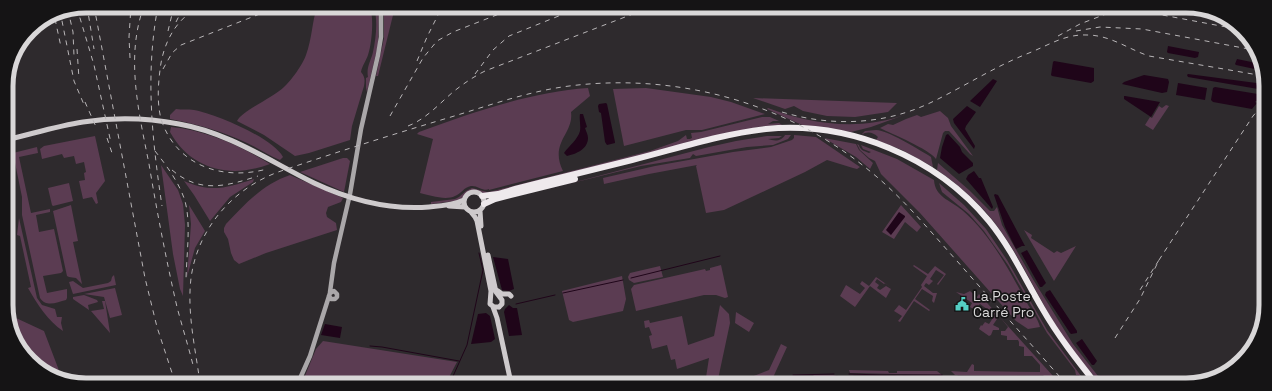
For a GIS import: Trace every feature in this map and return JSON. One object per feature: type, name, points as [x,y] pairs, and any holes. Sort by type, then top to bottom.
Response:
[{"type":"highway","points":[[484,204],[495,199],[710,144],[780,130]]},
{"type":"highway","points":[[482,196],[498,194],[739,133],[780,130],[825,134],[864,141],[897,151],[927,167],[952,185],[978,209],[989,221],[1008,248],[1059,336],[1092,378]]},
{"type":"highway","points":[[864,141],[925,170],[951,189],[975,211],[1005,250],[1056,338],[1087,378]]},
{"type":"main road","points":[[300,378],[310,356],[326,306],[332,294],[334,263],[348,205],[359,139],[378,55],[381,37],[381,13]]},
{"type":"main road","points":[[13,138],[98,120],[131,119],[181,124],[219,135],[244,146],[313,182],[357,199],[378,205],[398,207],[444,205],[465,207],[476,217],[491,291],[490,302],[497,318],[510,378]]},
{"type":"main road","points":[[465,207],[464,200],[468,194],[477,192],[482,196],[484,204],[480,211],[481,226],[497,295],[502,300],[502,304],[498,311],[507,354],[508,371]]},
{"type":"main road","points":[[444,205],[464,200]]},
{"type":"main road","points":[[471,212],[480,211]]},
{"type":"main road","points":[[491,272],[494,276],[500,294],[508,294],[511,296]]},
{"type":"main road","points":[[491,297],[497,295]]},
{"type":"main road","points":[[493,307],[499,307]]},
{"type":"shaded area","points":[[316,13],[371,13],[371,44],[361,72],[365,82],[352,126],[350,140],[295,156],[264,135],[237,121],[245,113],[279,91],[287,84],[304,59],[311,37]]},
{"type":"shaded area","points":[[375,13],[379,13],[378,45],[367,92],[366,78],[368,77],[368,67],[373,52],[376,35]]},
{"type":"shaded area","points":[[384,13],[394,13],[378,76],[376,76],[384,38]]},
{"type":"shaded area","points":[[1168,46],[1199,52],[1198,57],[1195,58],[1168,53]]},
{"type":"shaded area","points":[[1237,59],[1255,63],[1258,70],[1236,65]]},
{"type":"shaded area","points":[[1054,61],[1094,68],[1094,81],[1091,83],[1052,76]]},
{"type":"shaded area","points":[[1144,75],[1168,79],[1169,82],[1167,92],[1162,93],[1122,84]]},
{"type":"shaded area","points":[[1187,75],[1259,83],[1259,89],[1188,77]]},
{"type":"shaded area","points":[[993,79],[997,81],[980,107],[970,101]]},
{"type":"shaded area","points":[[1178,83],[1207,88],[1205,100],[1176,95]]},
{"type":"shaded area","points":[[1215,87],[1259,94],[1259,101],[1255,102],[1257,103],[1252,109],[1213,102],[1211,100],[1213,88]]},
{"type":"shaded area","points":[[588,88],[590,96],[571,112],[569,126],[560,145],[559,161],[563,171],[489,190],[471,186],[457,195],[447,198],[420,193],[433,139],[417,134],[419,132],[481,110],[524,98],[567,90]]},
{"type":"shaded area","points":[[646,88],[711,97],[731,102],[765,114],[702,130],[686,130],[624,146],[613,89]]},
{"type":"shaded area","points":[[1124,96],[1160,102],[1151,117],[1124,99]]},
{"type":"shaded area","points":[[753,98],[897,103],[888,112],[855,117],[827,116],[803,111],[794,106],[785,109]]},
{"type":"shaded area","points":[[606,103],[615,142],[607,145],[605,142],[601,113],[599,112],[598,106],[599,104]]},
{"type":"shaded area","points":[[1166,105],[1169,106],[1153,130],[1145,125],[1150,117],[1152,118],[1159,106],[1162,108]]},
{"type":"shaded area","points":[[967,106],[976,112],[965,129],[975,146],[974,149],[954,123],[953,119]]},
{"type":"shaded area","points":[[768,108],[794,117],[835,124],[862,124],[882,121],[918,110],[871,127],[851,132],[802,125],[767,109]]},
{"type":"shaded area","points":[[176,109],[204,112],[243,128],[268,142],[283,157],[280,160],[219,131],[170,119],[170,115]]},
{"type":"shaded area","points":[[940,111],[948,118],[951,126],[973,156],[949,131],[945,131],[943,133],[936,159],[918,146],[880,128],[888,124],[893,125],[917,115],[921,117]]},
{"type":"shaded area","points":[[580,114],[583,114],[587,127],[585,128],[588,137],[587,142],[584,148],[567,156],[564,153],[575,140],[580,131]]},
{"type":"shaded area","points":[[762,117],[770,117],[779,121],[773,121],[768,124],[779,123],[782,125],[758,127],[503,191],[483,194],[479,191],[471,191],[456,201],[431,204],[431,202],[455,199],[472,188],[487,192],[493,191],[650,151],[678,141],[686,135],[687,139],[690,139],[692,138],[691,133],[701,132]]},
{"type":"shaded area","points":[[171,127],[210,135],[235,145],[270,164],[241,171],[213,168],[201,163],[189,155],[179,145],[170,132]]},
{"type":"shaded area","points":[[876,130],[910,144],[928,155],[931,157],[933,167],[902,150],[876,140],[878,137],[874,134],[868,133],[861,135],[865,131]]},
{"type":"shaded area","points":[[948,134],[973,163],[973,166],[959,174],[940,158],[946,135]]},
{"type":"shaded area","points":[[785,135],[791,135],[788,139],[773,145],[747,147],[696,156],[693,154],[690,158],[641,166],[560,186],[709,147],[767,136],[782,136],[779,138],[768,139],[777,140],[782,139]]},
{"type":"shaded area","points":[[794,135],[816,137],[860,167],[857,169],[827,160],[724,210],[706,213],[697,165],[604,184],[603,178],[655,166],[733,152],[771,147],[792,140]]},
{"type":"shaded area","points":[[95,136],[105,181],[96,193],[98,203],[96,204],[92,197],[83,199],[79,181],[85,180],[84,173],[86,172],[84,162],[76,164],[74,156],[64,158],[62,154],[42,159],[40,149],[44,146]]},
{"type":"shaded area","points":[[824,138],[856,144],[859,150],[873,163],[870,169],[856,157]]},
{"type":"shaded area","points":[[857,144],[862,150],[869,153],[871,152],[863,149],[861,145],[897,159],[934,180],[935,186],[940,194],[962,210],[982,230],[991,242],[1040,327],[1028,329],[1016,321],[920,213],[881,174],[875,161],[860,150]]},
{"type":"shaded area","points":[[37,147],[38,153],[19,157],[31,213],[50,209],[50,212],[36,215],[39,232],[54,229],[63,271],[61,273],[43,276],[47,293],[67,289],[66,300],[52,304],[46,303],[40,298],[22,215],[22,197],[13,153]]},
{"type":"shaded area","points":[[347,158],[350,161],[344,192],[300,172]]},
{"type":"shaded area","points":[[938,163],[990,211],[994,211],[997,207],[1002,225],[1034,281],[1073,344],[1098,376],[1094,376],[1059,330],[999,228],[972,198],[937,170]]},
{"type":"shaded area","points":[[161,165],[178,190],[183,204],[185,225],[183,296],[180,289],[173,254]]},
{"type":"shaded area","points":[[974,171],[979,178],[981,178],[993,207],[992,209],[966,179],[968,175]]},
{"type":"shaded area","points":[[290,175],[343,198],[341,202],[328,207],[326,213],[327,217],[336,223],[337,230],[266,253],[239,264],[234,260],[228,239],[224,232],[226,224],[255,195],[271,184]]},
{"type":"shaded area","points":[[254,179],[253,182],[230,197],[210,221],[184,181],[203,187],[219,188]]},
{"type":"shaded area","points":[[69,183],[73,201],[53,206],[48,188]]},
{"type":"shaded area","points":[[939,183],[964,205],[986,229],[1007,260],[1047,330],[1081,376],[1076,375],[1075,370],[1047,333],[1008,265],[984,231],[969,214],[942,192]]},
{"type":"shaded area","points":[[994,195],[998,195],[1025,246],[1016,249],[1005,227]]},
{"type":"shaded area","points":[[71,205],[78,241],[73,242],[82,284],[76,278],[67,276],[53,211]]},
{"type":"shaded area","points":[[189,205],[205,231],[195,248],[187,277],[191,224]]},
{"type":"shaded area","points":[[901,205],[921,227],[917,232],[905,222],[894,239],[882,232]]},
{"type":"shaded area","points":[[899,212],[905,217],[891,235],[886,230]]},
{"type":"shaded area","points":[[19,218],[37,298],[42,305],[55,309],[57,317],[62,317],[61,323],[63,331],[43,312],[28,288],[31,287],[20,236],[17,235]]},
{"type":"shaded area","points":[[1024,230],[1032,235],[1031,238],[1054,253],[1057,251],[1061,253],[1076,246],[1054,281]]},
{"type":"shaded area","points":[[1027,250],[1046,283],[1042,287],[1040,287],[1021,253]]},
{"type":"shaded area","points":[[493,257],[508,259],[514,289],[509,291],[502,290]]},
{"type":"shaded area","points":[[721,265],[728,297],[725,298],[716,295],[704,295],[636,311],[631,289],[634,285],[705,269],[706,271],[710,270],[710,268]]},
{"type":"shaded area","points":[[914,265],[928,274],[935,266],[946,274],[938,285],[937,284],[944,275],[936,270],[930,279],[933,281],[929,285],[926,283],[924,286],[933,293],[937,293],[934,303],[932,301],[933,296],[922,289],[915,299],[930,310],[929,311],[914,301],[900,322],[898,321],[902,316],[894,311],[899,305],[906,310],[922,287],[921,285],[927,276],[913,266]]},
{"type":"shaded area","points":[[660,266],[663,277],[634,283],[629,280],[628,277],[630,273]]},
{"type":"shaded area","points":[[114,275],[116,285],[73,294],[69,282],[73,281],[83,288],[108,283]]},
{"type":"shaded area","points":[[622,276],[626,299],[623,311],[573,322],[569,320],[562,291]]},
{"type":"shaded area","points":[[876,277],[885,283],[884,284],[877,279],[875,282],[879,285],[877,288],[880,290],[886,286],[891,289],[886,298],[870,286],[855,307],[840,296],[846,285],[860,294],[865,288],[860,284],[862,281],[869,286]]},
{"type":"shaded area","points":[[115,288],[122,315],[110,318],[104,297],[84,294]]},
{"type":"shaded area","points":[[1050,290],[1077,333],[1070,333],[1045,295],[1046,292]]},
{"type":"shaded area","points":[[970,291],[977,297],[979,294],[999,316],[993,325],[999,328],[999,330],[993,330],[989,336],[979,329],[985,322],[989,324],[995,315],[980,304],[975,310],[970,307],[972,303],[956,292],[964,294]]},
{"type":"shaded area","points":[[84,295],[97,300],[98,302],[88,305],[89,310],[73,299],[73,297]]},
{"type":"shaded area","points":[[102,301],[105,301],[110,333],[91,311],[104,309]]},
{"type":"shaded area","points":[[509,305],[513,308],[517,308],[522,335],[509,336],[504,312]]},
{"type":"shaded area","points":[[720,305],[729,314],[730,323],[718,378],[706,378],[709,358],[677,369],[675,359],[671,360],[667,345],[652,349],[649,336],[652,335],[649,327],[645,328],[644,321],[649,320],[650,323],[682,316],[688,345],[714,336]]},
{"type":"shaded area","points":[[13,309],[16,318],[44,331],[60,373],[42,363],[34,357],[28,349],[17,328]]},
{"type":"shaded area","points":[[736,312],[754,323],[749,332],[735,323]]},
{"type":"shaded area","points":[[486,313],[490,316],[495,339],[491,342],[471,344],[478,314]]},
{"type":"shaded area","points":[[1000,318],[1053,376],[955,375],[951,371],[967,372],[972,364],[974,365],[974,371],[1040,372],[1040,365],[1032,356],[1024,356],[1024,347],[1019,346],[1018,340],[1007,340],[1007,336],[1001,335],[1001,331],[1005,331],[1008,327]]},
{"type":"shaded area","points":[[325,324],[342,327],[340,338],[321,335]]},
{"type":"shaded area","points":[[1082,339],[1097,361],[1094,365],[1092,365],[1076,343]]},
{"type":"shaded area","points":[[323,341],[457,362],[449,378],[304,378],[316,349]]},
{"type":"shaded area","points":[[781,344],[787,347],[773,378],[748,378],[769,370]]},
{"type":"shaded area","points":[[849,370],[888,371],[889,373],[897,373],[897,371],[937,371],[942,375],[850,373]]},
{"type":"shaded area","points":[[833,375],[840,378],[823,378],[813,376]]},
{"type":"shaded area","points":[[957,376],[1055,378],[960,378]]},
{"type":"waterway","points":[[452,378],[467,345],[483,270],[479,253]]},
{"type":"waterway","points":[[631,278],[720,256]]},
{"type":"waterway","points":[[563,293],[623,280]]},
{"type":"waterway","points":[[516,304],[555,295]]},
{"type":"waterway","points":[[370,346],[459,361]]},
{"type":"waterway","points":[[793,375],[834,374]]},
{"type":"waterway","points":[[849,374],[942,375]]},
{"type":"waterway","points":[[958,376],[1043,376],[1047,378]]},
{"type":"waterway","points":[[1063,378],[1079,376]]},
{"type":"waterway","points":[[1100,376],[1175,377]]},
{"type":"waterway","points":[[789,378],[837,377]]},
{"type":"waterway","points":[[854,377],[895,377]]},
{"type":"waterway","points":[[903,377],[943,378]]},
{"type":"waterway","points":[[1183,377],[1200,377]]},
{"type":"railway","points":[[79,13],[94,65],[111,143]]},
{"type":"railway","points":[[88,13],[94,49]]},
{"type":"railway","points":[[95,13],[145,278],[157,327],[174,378]]},
{"type":"railway","points":[[130,58],[129,37],[131,13]]},
{"type":"railway","points":[[142,13],[138,25],[135,45],[138,105],[169,271],[193,365]]},
{"type":"railway","points":[[157,13],[152,57],[151,106],[155,156],[162,206]]},
{"type":"railway","points":[[168,31],[172,13]]},
{"type":"railway","points":[[176,22],[180,13]]},
{"type":"railway","points":[[189,13],[184,17],[172,32],[164,50],[160,70],[158,101],[161,119],[168,135],[178,148],[190,159],[203,166],[218,171],[234,173],[267,169]]},
{"type":"railway","points":[[163,69],[172,53],[181,45],[262,13]]},
{"type":"railway","points":[[417,61],[439,13]]},
{"type":"railway","points":[[390,116],[423,58],[437,41],[453,32],[502,13]]},
{"type":"railway","points":[[475,74],[493,50],[509,36],[566,13]]},
{"type":"railway","points":[[408,126],[426,115],[472,78],[485,71],[635,13]]},
{"type":"railway","points":[[1058,36],[1080,24],[1106,14],[1114,13]]},
{"type":"railway","points":[[1148,13],[1229,28]]},
{"type":"railway","points":[[69,15],[73,32],[74,56]]},
{"type":"railway","points":[[61,18],[74,81],[85,107]]},
{"type":"railway","points":[[55,20],[61,47]]},
{"type":"railway","points":[[1076,31],[1100,27],[1142,29],[1248,49]]},
{"type":"railway","points":[[782,112],[801,117],[839,121],[858,121],[896,115],[914,110],[932,102],[1017,58],[1064,38],[1079,35],[1103,37],[1149,56],[1258,75]]},
{"type":"railway","points":[[77,49],[79,79]]},
{"type":"railway","points":[[199,378],[193,338],[190,303],[192,271],[197,252],[216,217],[230,202],[245,190],[262,179],[281,171],[506,100],[562,87],[603,83],[644,84],[685,88],[726,97],[765,110],[802,127],[838,147],[883,182],[905,203],[1061,378]]},
{"type":"railway","points":[[85,102],[97,129]]},
{"type":"railway","points":[[1159,260],[1259,109]]},
{"type":"railway","points":[[107,138],[112,153]]},
{"type":"railway","points":[[155,151],[175,179],[184,198],[188,217],[186,282]]},
{"type":"railway","points":[[172,170],[182,178],[203,185],[214,186],[235,183],[258,176]]},
{"type":"railway","points":[[1115,338],[1140,299],[1159,260],[1140,290]]},
{"type":"place","name":"La Poste Carré Pro","points":[[962,304]]}]
